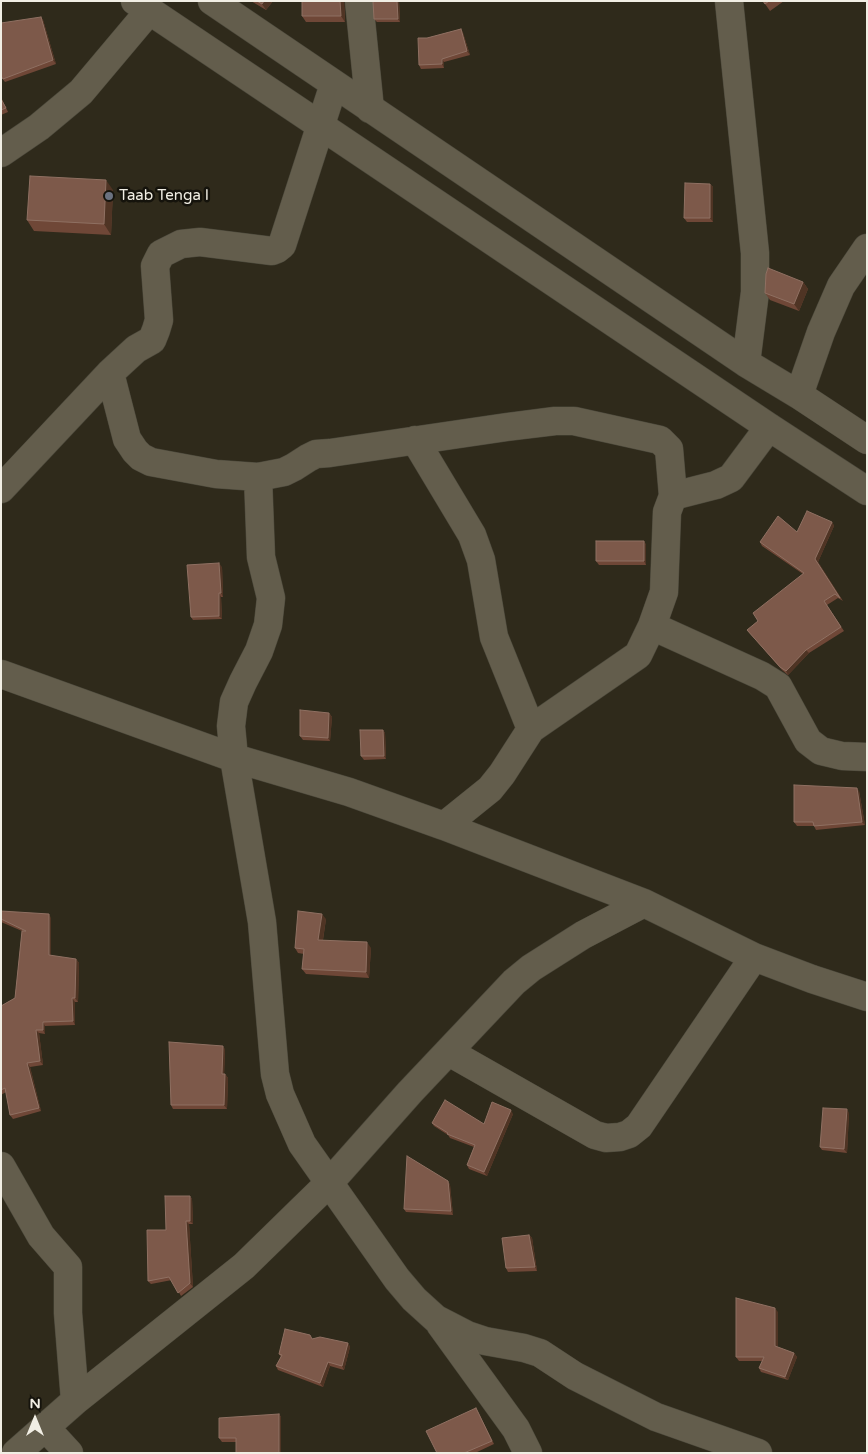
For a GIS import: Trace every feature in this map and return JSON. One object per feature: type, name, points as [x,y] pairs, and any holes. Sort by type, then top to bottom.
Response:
[{"type":"street","points":[[212,1],[746,363],[867,440]]},
{"type":"street","points":[[359,1],[370,109]]},
{"type":"street","points":[[729,1],[755,253],[755,292],[746,363]]},
{"type":"street","points":[[1,152],[39,127],[81,92],[142,6],[867,491]]},
{"type":"street","points":[[1,489],[110,373],[136,349],[152,340],[158,320],[155,266],[161,254],[181,244],[200,242],[272,251],[282,245],[334,84]]},
{"type":"street","points":[[799,396],[821,332],[841,286],[867,248]]},
{"type":"street","points":[[110,373],[127,439],[141,458],[151,462],[216,474],[258,477],[284,472],[316,454],[555,422],[574,421],[660,440],[669,449],[673,496],[666,512],[664,592],[652,626],[638,655],[531,729],[490,789],[444,826]]},
{"type":"street","points":[[673,496],[716,485],[731,478],[769,427]]},
{"type":"street","points":[[415,440],[472,535],[481,560],[494,637],[531,729]]},
{"type":"street","points":[[258,477],[261,557],[271,598],[268,625],[259,651],[234,702],[231,726],[234,758],[262,922],[275,1074],[280,1094],[302,1144],[397,1279],[436,1319],[516,1429],[528,1453]]},
{"type":"street","points":[[652,626],[762,676],[778,686],[808,741],[821,750],[842,756],[867,756]]},
{"type":"street","points":[[1,674],[234,758],[349,792],[444,826],[644,903],[754,957],[867,997]]},
{"type":"street","points":[[16,1453],[74,1401],[244,1266],[330,1182],[410,1092],[514,982],[531,968],[583,935],[644,903]]},
{"type":"street","points":[[449,1052],[594,1135],[606,1138],[620,1137],[629,1134],[639,1126],[754,957]]},
{"type":"street","points":[[1,1166],[46,1242],[68,1267],[68,1313],[74,1401]]},
{"type":"street","points":[[436,1319],[485,1342],[524,1348],[540,1353],[575,1376],[656,1417],[758,1453]]},
{"type":"street","points":[[45,1427],[69,1453]]},
{"type":"building","points":[[302,1],[340,1],[341,16],[302,16]]},
{"type":"building","points":[[373,1],[397,1],[398,19],[374,19]]},
{"type":"building","points":[[41,17],[53,60],[3,79],[1,76],[1,23]]},
{"type":"building","points":[[461,29],[467,51],[442,59],[442,64],[419,65],[418,38],[427,38]]},
{"type":"building","points":[[1,99],[6,108],[1,110]]},
{"type":"building","points":[[30,176],[106,180],[104,224],[27,220]]},
{"type":"building","points":[[685,183],[710,184],[710,218],[684,218]]},
{"type":"building","points":[[768,268],[803,282],[794,304],[765,293]]},
{"type":"building","points":[[807,511],[832,522],[815,559],[840,598],[835,594],[824,601],[841,627],[806,650],[786,671],[780,667],[747,630],[758,621],[753,613],[804,573],[760,542],[778,516],[797,532]]},
{"type":"building","points":[[596,541],[644,541],[644,561],[596,561]]},
{"type":"building","points":[[219,563],[221,593],[219,593],[219,616],[191,617],[187,565]]},
{"type":"building","points":[[300,710],[329,713],[328,738],[300,736]]},
{"type":"building","points":[[360,730],[383,730],[384,756],[361,756]]},
{"type":"building","points":[[794,785],[857,788],[862,822],[814,826],[813,822],[794,822]]},
{"type":"building","points":[[1,911],[49,914],[49,955],[76,959],[75,998],[72,998],[73,1021],[43,1022],[43,1030],[36,1030],[40,1061],[27,1063],[39,1108],[10,1115],[5,1088],[1,1090],[1,1006],[15,998],[22,931],[26,931],[1,919]]},
{"type":"building","points":[[298,911],[322,914],[318,940],[367,942],[366,972],[302,969],[304,949],[295,948]]},
{"type":"building","points":[[169,1042],[223,1046],[222,1074],[225,1074],[224,1105],[171,1105]]},
{"type":"building","points":[[445,1100],[484,1124],[492,1102],[511,1110],[484,1172],[467,1165],[475,1145],[447,1134],[432,1123]]},
{"type":"building","points":[[823,1108],[847,1109],[844,1149],[820,1147]]},
{"type":"building","points":[[407,1156],[448,1181],[451,1211],[404,1209]]},
{"type":"building","points":[[165,1196],[190,1196],[190,1221],[186,1221],[190,1283],[178,1293],[169,1277],[148,1281],[147,1230],[166,1230]]},
{"type":"building","points":[[529,1235],[535,1267],[506,1268],[502,1238]]},
{"type":"building","points":[[736,1298],[775,1308],[775,1346],[794,1353],[785,1377],[759,1368],[764,1357],[736,1357]]},
{"type":"building","points":[[285,1329],[310,1335],[312,1339],[320,1337],[348,1343],[342,1366],[328,1362],[320,1383],[276,1366],[282,1355],[279,1354]]},
{"type":"building","points":[[476,1408],[492,1441],[464,1453],[437,1453],[426,1431]]},
{"type":"building","points":[[279,1414],[279,1453],[236,1453],[236,1438],[219,1438],[219,1418]]},
{"type":"place","name":"Taab Tenga I","points":[[109,196]]}]
